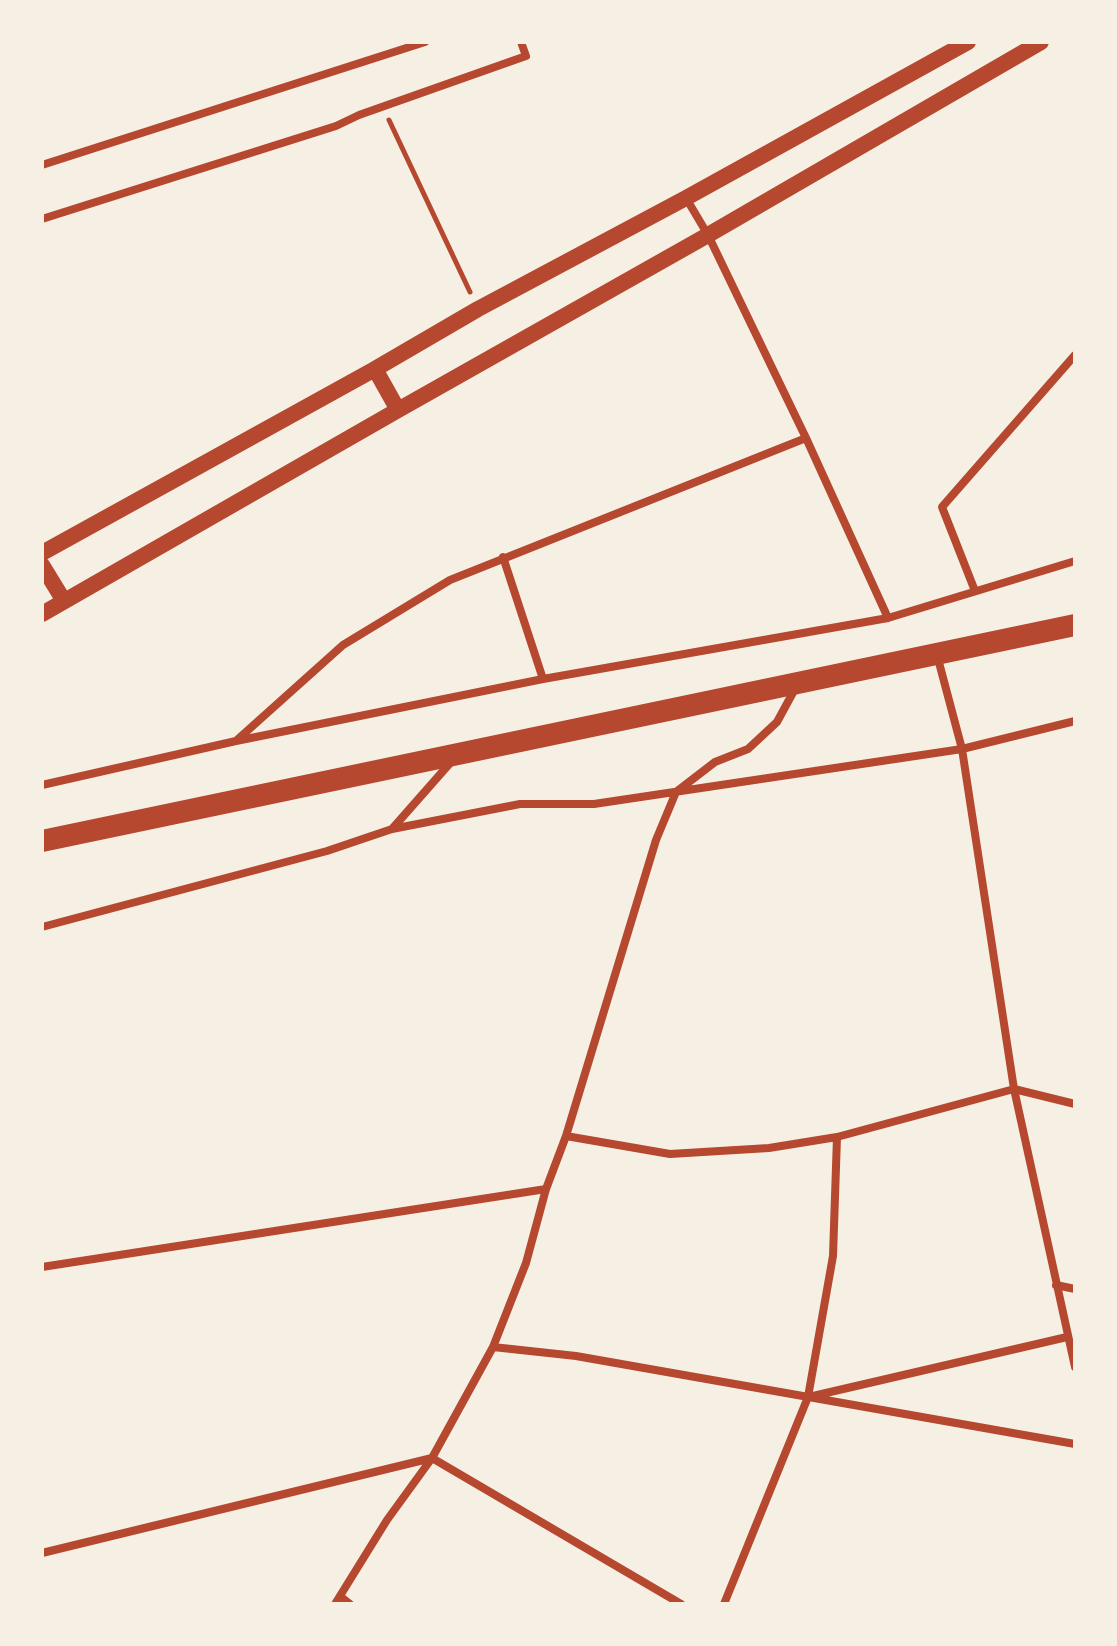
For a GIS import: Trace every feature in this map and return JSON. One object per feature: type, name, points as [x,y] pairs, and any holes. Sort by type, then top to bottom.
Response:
[{"type":"highway","points":[[42,841],[1075,625]]},
{"type":"main road","points":[[42,553],[478,309],[968,42]]},
{"type":"main road","points":[[42,614],[1041,42]]},
{"type":"main road","points":[[375,369],[398,410]]},
{"type":"main road","points":[[42,565],[64,601]]},
{"type":"street","points":[[42,165],[425,42]]},
{"type":"street","points":[[42,219],[322,130],[526,56],[521,42]]},
{"type":"street","points":[[686,198],[708,235],[806,438],[888,618]]},
{"type":"street","points":[[975,591],[942,507],[1075,355]]},
{"type":"street","points":[[236,741],[343,645],[450,580],[806,438]]},
{"type":"street","points":[[503,557],[543,679]]},
{"type":"street","points":[[42,785],[236,741],[543,679],[888,618],[1075,561]]},
{"type":"street","points":[[937,654],[962,749],[1014,1089],[1075,1367]]},
{"type":"street","points":[[350,1604],[337,1600],[387,1520],[432,1458],[493,1347],[526,1263],[546,1189],[566,1136],[656,840],[676,792],[715,762],[748,749],[777,722],[798,683]]},
{"type":"street","points":[[42,927],[327,851],[392,829],[520,804],[594,804],[962,749],[1075,721]]},
{"type":"street","points":[[392,829],[459,753]]},
{"type":"street","points":[[566,1136],[670,1154],[769,1148],[837,1137],[1014,1089],[1075,1104]]},
{"type":"street","points":[[724,1604],[808,1397],[833,1256],[837,1137]]},
{"type":"street","points":[[42,1267],[546,1189]]},
{"type":"street","points":[[1056,1285],[1075,1289]]},
{"type":"street","points":[[808,1397],[1067,1337]]},
{"type":"street","points":[[493,1347],[576,1356],[1075,1444]]},
{"type":"street","points":[[42,1553],[432,1458],[681,1604]]},
{"type":"path","points":[[383,108],[478,309]]}]
